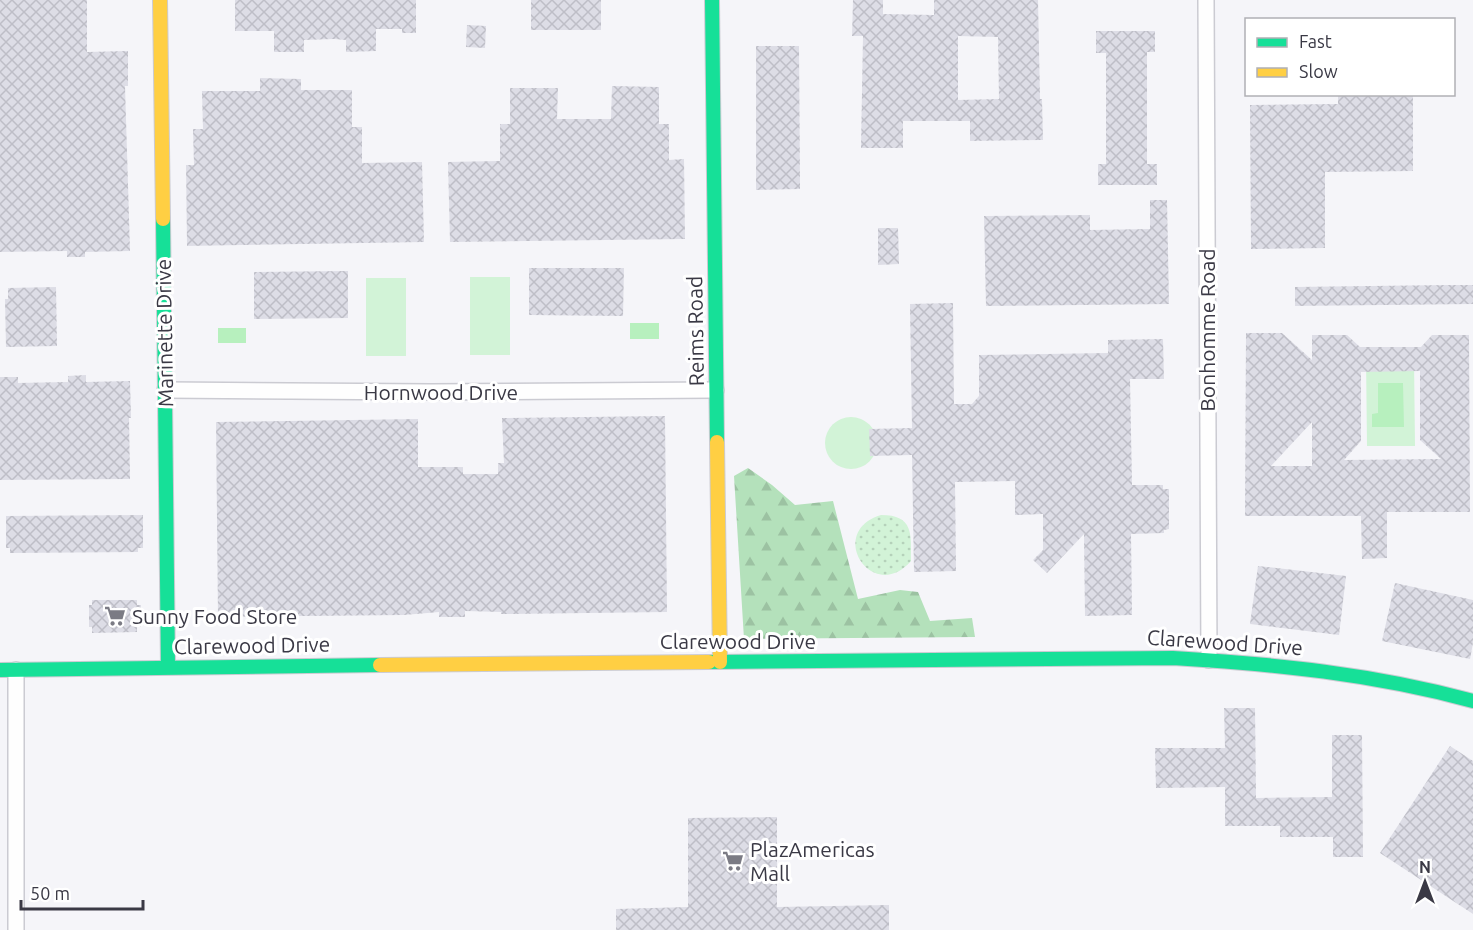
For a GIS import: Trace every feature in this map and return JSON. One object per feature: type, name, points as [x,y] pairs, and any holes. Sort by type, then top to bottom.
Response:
[{"type":"street","name":"Marinette Drive","points":[[160,0],[168,667]]},
{"type":"street","name":"Reims Road","points":[[712,0],[720,662]]},
{"type":"street","name":"Bonhomme Road","points":[[1206,0],[1209,660]]},
{"type":"street","name":"Hornwood Drive","points":[[165,390],[431,392],[717,390]]},
{"type":"street","name":"Clarewood Drive","points":[[0,670],[1113,658],[1277,664],[1332,671],[1473,700]]},
{"type":"street","points":[[16,670],[16,930]]},
{"type":"shaded area","points":[[470,277],[510,277],[510,355],[470,355]]},
{"type":"shaded area","points":[[366,278],[406,278],[406,356],[366,356]]},
{"type":"shaded area","points":[[630,323],[659,323],[659,339],[630,339]]},
{"type":"shaded area","points":[[218,328],[246,328],[246,343],[218,343]]},
{"type":"shaded area","points":[[1375,347],[1404,347],[1404,358],[1414,358],[1415,446],[1367,446],[1366,356]]},
{"type":"shaded area","points":[[1378,383],[1403,383],[1404,427],[1372,427],[1372,414],[1378,413]]},
{"type":"shaded area","points":[[846,417],[856,417],[866,421],[873,428],[877,443],[873,458],[866,465],[856,469],[846,469],[836,465],[829,458],[825,448],[825,438],[829,428],[836,421]]},
{"type":"shaded area","points":[[881,515],[900,518],[905,522],[911,542],[911,561],[897,572],[882,575],[870,570],[861,561],[856,549],[857,536],[865,524]]},
{"type":"green space","points":[[748,468],[795,505],[833,501],[858,599],[900,590],[918,592],[930,621],[972,618],[975,637],[744,639],[734,476]]},
{"type":"building","points":[[0,0],[87,0],[87,52],[128,51],[128,86],[125,86],[130,251],[85,252],[85,257],[67,257],[67,251],[0,252]]},
{"type":"building","points":[[235,0],[416,0],[416,33],[402,33],[402,29],[376,29],[376,51],[346,52],[346,40],[334,39],[304,40],[304,52],[274,52],[274,31],[235,31]]},
{"type":"building","points":[[531,0],[601,0],[601,30],[531,30]]},
{"type":"building","points":[[853,0],[883,0],[883,14],[934,15],[934,0],[1038,0],[1043,140],[970,141],[970,121],[903,121],[903,148],[861,148],[863,36],[852,36]],"holes":[[[958,36],[998,37],[999,99],[958,100]]]},
{"type":"building","points":[[467,25],[486,26],[485,48],[466,47]]},
{"type":"building","points":[[1096,31],[1155,31],[1155,52],[1147,52],[1147,164],[1157,164],[1157,185],[1098,185],[1098,164],[1106,164],[1106,53],[1096,53]]},
{"type":"building","points":[[756,46],[799,46],[800,189],[756,190]]},
{"type":"building","points":[[260,78],[301,79],[301,90],[352,90],[352,127],[362,127],[362,163],[422,162],[424,242],[187,246],[186,165],[194,165],[193,129],[203,129],[202,91],[260,91]]},
{"type":"building","points":[[612,86],[659,87],[659,124],[669,124],[669,160],[684,159],[685,239],[450,242],[448,162],[500,161],[500,124],[510,124],[510,88],[558,88],[557,119],[611,119]]},
{"type":"building","points":[[1338,96],[1413,96],[1413,171],[1325,172],[1325,248],[1251,249],[1250,105],[1338,104]]},
{"type":"building","points":[[1150,200],[1167,200],[1169,304],[986,306],[984,216],[1090,215],[1090,230],[1150,229]]},
{"type":"building","points":[[878,228],[898,228],[899,264],[878,265]]},
{"type":"building","points":[[529,268],[624,268],[623,316],[529,315]]},
{"type":"building","points":[[348,271],[348,318],[254,319],[254,272]]},
{"type":"building","points":[[1473,285],[1473,304],[1295,306],[1295,287]]},
{"type":"building","points":[[56,287],[57,346],[6,347],[5,299],[8,299],[8,288]]},
{"type":"building","points":[[953,303],[954,404],[972,404],[979,396],[979,355],[1108,353],[1108,340],[1163,339],[1164,379],[1130,379],[1132,485],[1163,485],[1163,489],[1169,489],[1169,529],[1164,530],[1164,533],[1131,534],[1132,615],[1085,616],[1084,534],[1047,573],[1033,560],[1043,550],[1043,514],[1015,515],[1015,481],[955,482],[956,571],[914,572],[912,455],[870,456],[869,429],[912,428],[910,304]]},
{"type":"building","points":[[1246,333],[1282,333],[1312,360],[1312,335],[1347,335],[1360,347],[1421,347],[1432,335],[1469,335],[1470,512],[1387,512],[1387,558],[1362,559],[1361,516],[1245,516]],"holes":[[[1420,371],[1420,440],[1441,459],[1344,460],[1361,441],[1361,372]],[[1312,422],[1312,466],[1271,466]]]},
{"type":"building","points":[[86,375],[86,382],[130,381],[130,479],[0,480],[0,377],[18,377],[18,383],[68,382],[68,376]]},
{"type":"building","points":[[665,416],[667,612],[501,614],[501,612],[465,611],[465,617],[439,617],[439,612],[404,615],[218,617],[216,422],[418,419],[418,467],[463,467],[463,474],[498,474],[498,463],[504,463],[502,418]]},
{"type":"building","points":[[143,515],[143,548],[138,548],[138,552],[10,553],[10,548],[6,548],[6,516]]},
{"type":"building","points":[[1258,566],[1346,576],[1339,635],[1250,624]]},
{"type":"building","points":[[1395,583],[1473,600],[1473,643],[1470,659],[1382,641]]},
{"type":"building","name":"Sunny Food Store","points":[[92,600],[137,600],[137,605],[141,605],[141,627],[137,627],[137,632],[92,633],[92,627],[89,627],[89,605],[92,605]]},
{"type":"building","points":[[1224,708],[1255,708],[1256,798],[1332,797],[1332,735],[1362,735],[1363,857],[1333,857],[1333,837],[1280,837],[1280,826],[1225,826],[1225,787],[1156,788],[1155,748],[1225,748]]},
{"type":"building","points":[[1450,746],[1473,761],[1473,914],[1380,853]]},
{"type":"building","name":"PlazAmericas Mall","points":[[777,817],[777,907],[889,905],[889,930],[616,930],[616,909],[688,907],[688,818]]},
{"type":"traffic: fast","points":[[712,0],[717,442]]},
{"type":"traffic: fast","points":[[163,219],[168,667]]},
{"type":"traffic: fast","points":[[709,662],[1173,658],[1249,663],[1361,677],[1473,701]]},
{"type":"traffic: fast","points":[[0,670],[380,665]]},
{"type":"traffic: slow","points":[[160,0],[163,219]]},
{"type":"traffic: slow","points":[[717,442],[720,662]]},
{"type":"traffic: slow","points":[[380,665],[709,662]]},
{"type":"place","name":"Sunny Food Store","points":[[115,616]]},
{"type":"place","name":"PlazAmericas Mall","points":[[733,861]]}]
